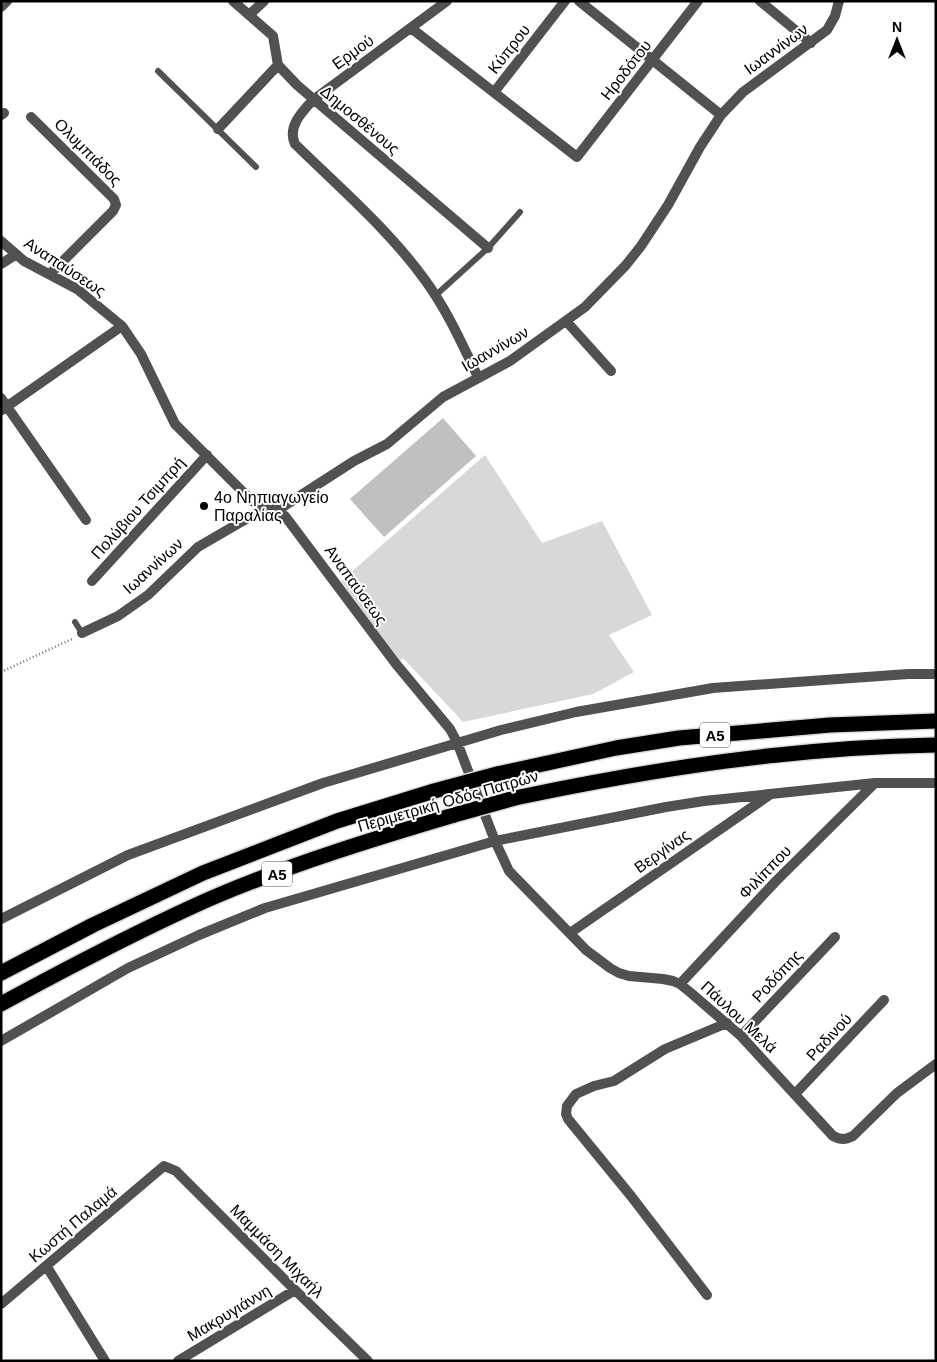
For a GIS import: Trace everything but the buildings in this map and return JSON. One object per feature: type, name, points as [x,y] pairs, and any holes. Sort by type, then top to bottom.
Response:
[{"type":"highway","name":"Περιμετρική Οδός Πατρών","points":[[1,973],[203,873],[337,821],[434,791],[497,774],[616,748],[679,738],[830,725],[936,720]]},
{"type":"highway","name":"Περιμετρική Οδός Πατρών","points":[[1,1004],[106,948],[215,897],[336,852],[515,798],[638,773],[729,760],[900,745],[936,745]]},
{"type":"street","points":[[1,7],[7,1]]},
{"type":"street","points":[[218,129],[278,65],[273,36],[233,1]]},
{"type":"street","points":[[249,15],[264,1]]},
{"type":"street","name":"Ερμού","points":[[436,295],[402,252],[295,144],[292,132],[296,122],[313,100],[448,1]]},
{"type":"street","name":"Κύπρου","points":[[495,91],[565,1]]},
{"type":"street","points":[[579,1],[721,115]]},
{"type":"street","name":"Ηροδότου","points":[[577,157],[698,1]]},
{"type":"street","points":[[760,1],[811,43]]},
{"type":"street","name":"Ιωαννίνων","points":[[82,633],[118,616],[148,594],[198,546],[258,512],[281,508],[354,461],[387,444],[443,397],[527,350],[566,321],[598,294],[626,265],[641,246],[668,205],[700,147],[721,115],[743,92],[827,30],[832,23],[838,1]]},
{"type":"street","name":"Κύπρου","points":[[411,28],[495,91],[577,157]]},
{"type":"street","name":"Δημοσθένους","points":[[278,65],[313,100],[488,248]]},
{"type":"street","name":"Ολυμπιάδος","points":[[31,117],[114,199],[116,205],[113,211],[50,274]]},
{"type":"street","name":"Αναπαύσεως","points":[[1,242],[15,255],[78,289],[122,326],[141,354],[175,424],[252,501],[285,516],[301,535],[396,664],[450,729],[457,742],[495,841]]},
{"type":"street","points":[[1,264],[15,255]]},
{"type":"street","points":[[436,295],[456,331],[478,378]]},
{"type":"street","points":[[566,321],[611,371]]},
{"type":"street","points":[[86,520],[3,405],[122,326]]},
{"type":"street","name":"Πολύβιου Τσιμπρή","points":[[92,582],[207,455]]},
{"type":"street","points":[[1,919],[128,856],[323,783],[457,742],[576,712],[713,688],[908,674],[936,674]]},
{"type":"street","points":[[1,1041],[128,968],[199,935],[265,908],[495,841],[666,807],[875,783],[936,782]]},
{"type":"street","name":"Φιλίππου","points":[[680,984],[776,881],[875,783]]},
{"type":"street","name":"Βεργίνας","points":[[570,934],[772,794]]},
{"type":"street","name":"Πάυλου Μελά","points":[[495,841],[509,871],[594,956],[619,973],[629,976],[663,979],[680,984],[741,1036],[833,1136],[842,1140],[853,1136],[897,1092],[936,1064]]},
{"type":"street","name":"Ροδόπης","points":[[741,1036],[834,937]]},
{"type":"street","name":"Ραδινού","points":[[795,1094],[884,1000]]},
{"type":"street","points":[[707,1295],[631,1196],[568,1120],[566,1111],[568,1104],[576,1094],[594,1086],[614,1081],[665,1049],[727,1023]]},
{"type":"street","name":"Κωστή Παλαμά","points":[[1,1304],[164,1166]]},
{"type":"street","name":"Μαμμάση Μιχαήλ","points":[[164,1166],[176,1171],[368,1361]]},
{"type":"street","points":[[47,1267],[105,1361]]},
{"type":"street","name":"Μακρυγιάννη","points":[[178,1361],[295,1290]]},
{"type":"lane","points":[[158,71],[256,167]]},
{"type":"lane","points":[[436,295],[488,248],[520,212]]},
{"type":"lane","points":[[75,622],[82,633]]},
{"type":"path","points":[[1,672],[82,633]]},
{"type":"shaded area","points":[[485,455],[542,543],[602,521],[652,615],[609,635],[634,672],[593,694],[463,722],[403,658],[400,661],[341,581]]},
{"type":"place","name":"4o Νηπιαγωγείο Παραλίας","points":[[204,506]]}]
